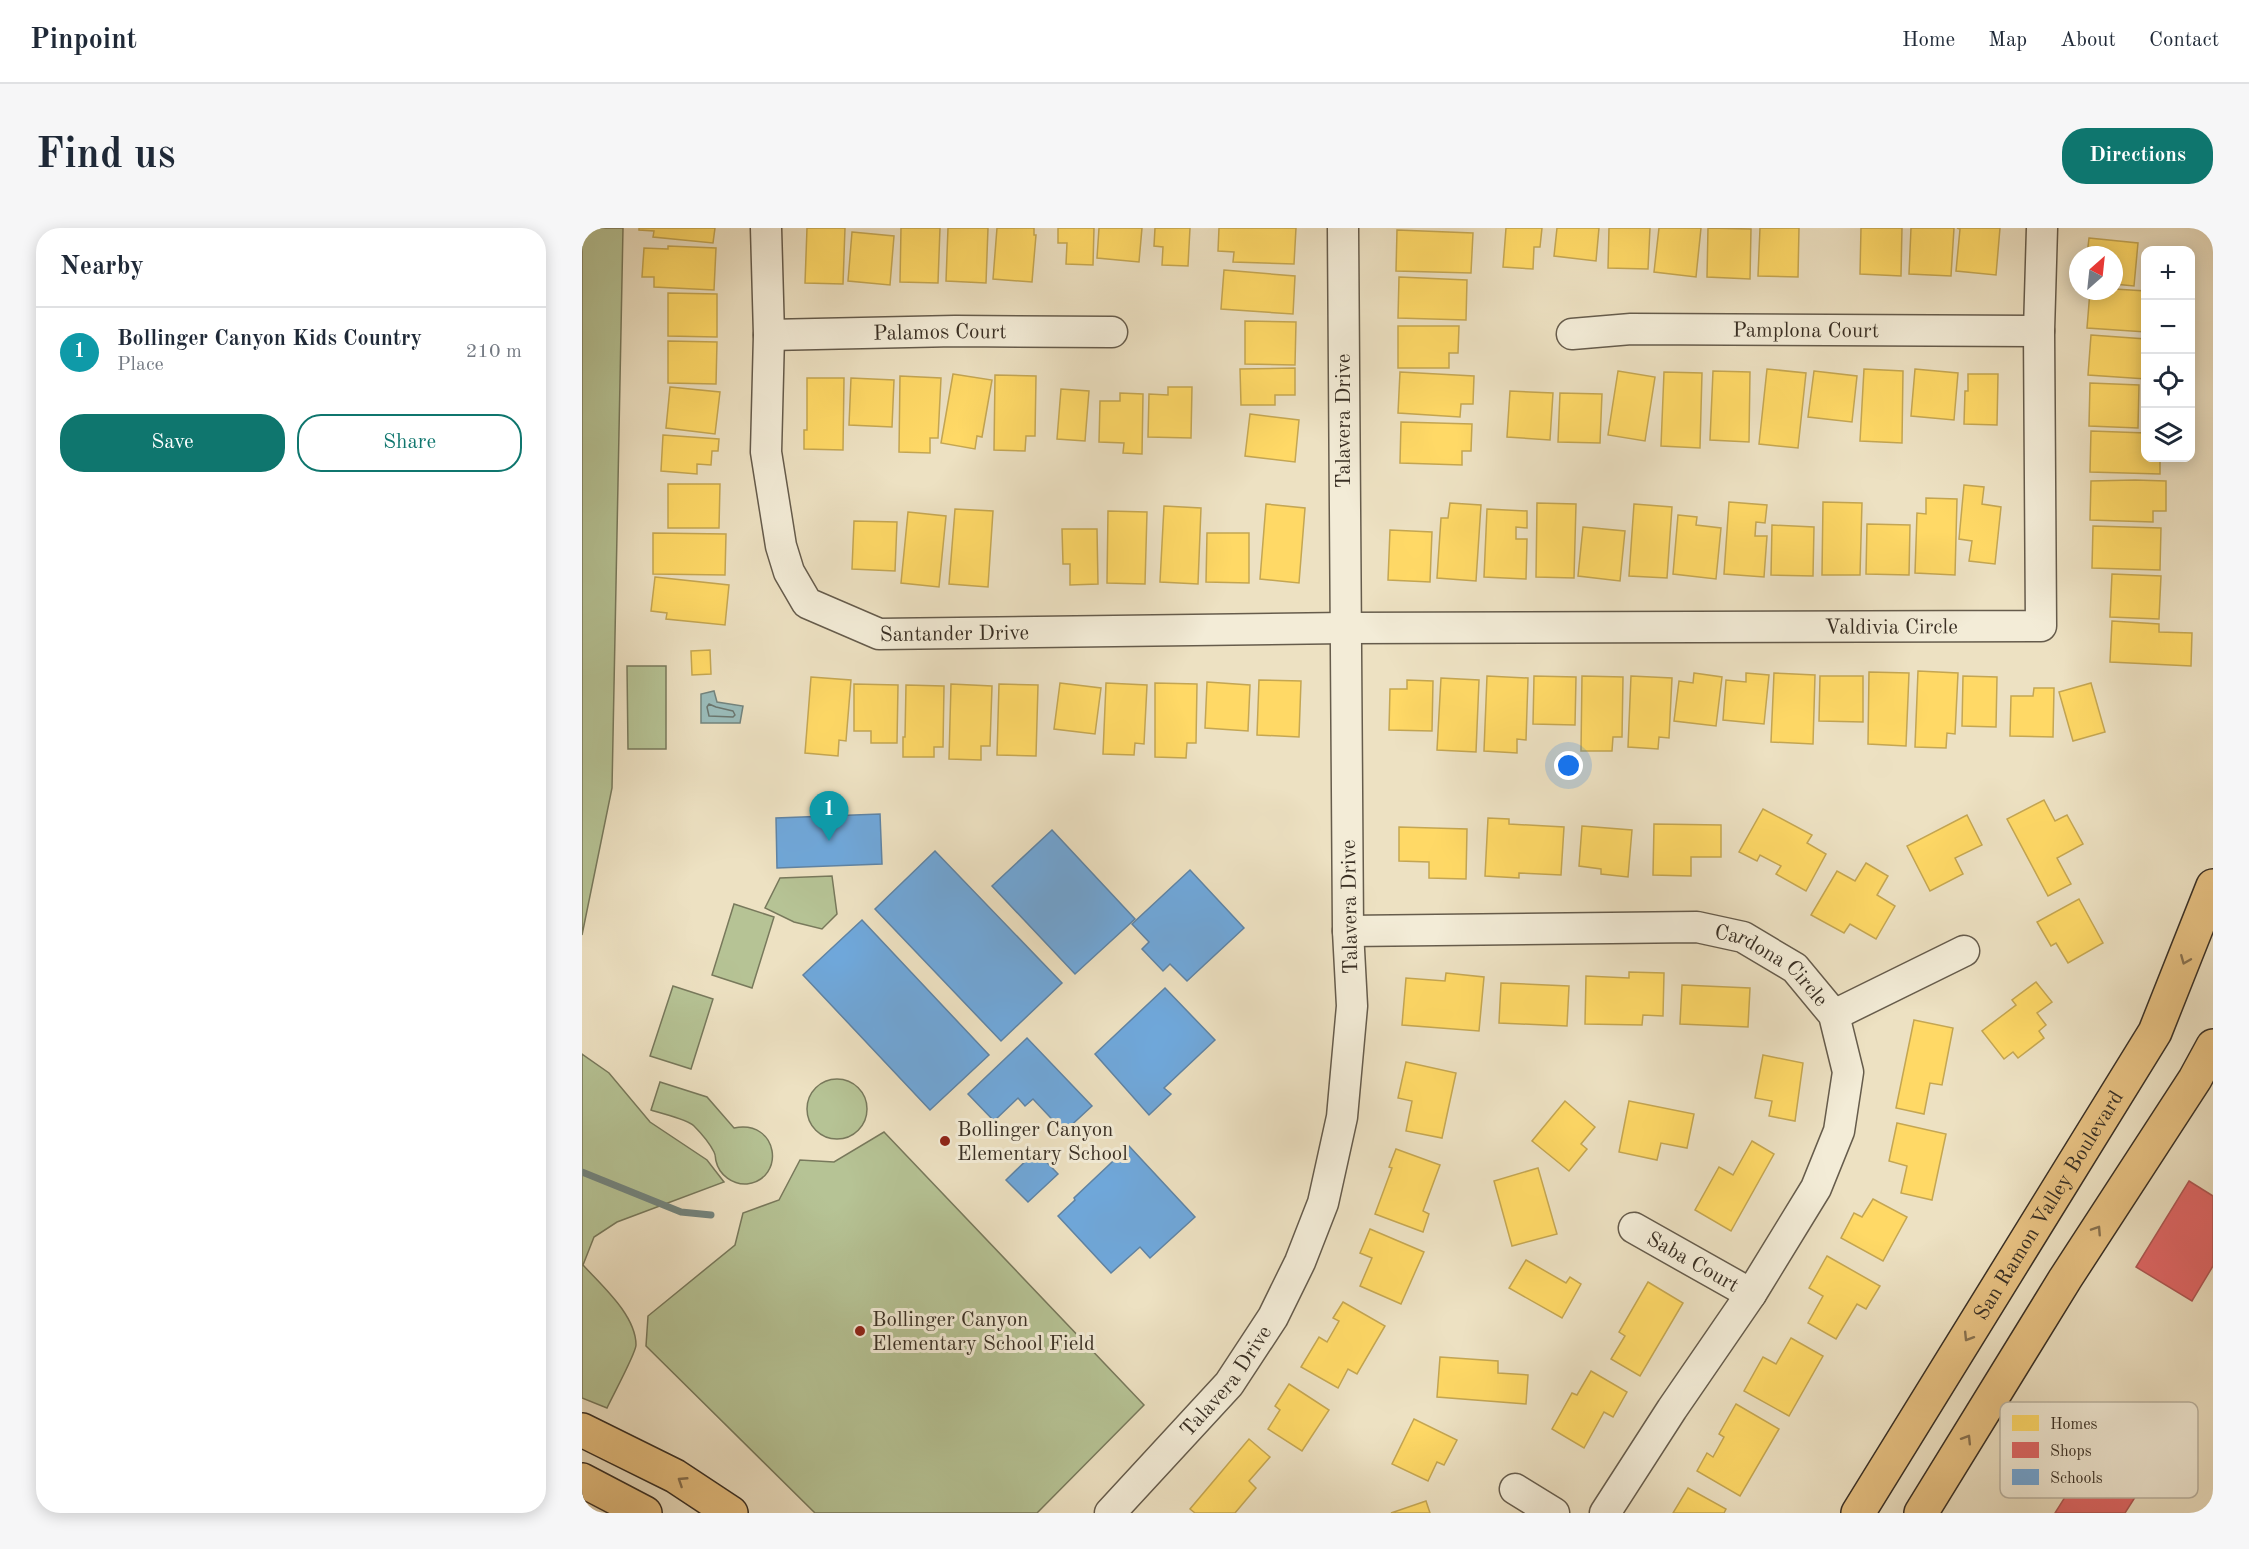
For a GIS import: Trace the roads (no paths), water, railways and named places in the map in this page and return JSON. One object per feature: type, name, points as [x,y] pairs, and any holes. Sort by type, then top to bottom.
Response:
[{"type":"main road","name":"San Ramon Valley Boulevard","points":[[1858,1513],[2155,1032],[2213,886]]},
{"type":"main road","points":[[1921,1513],[2065,1280],[2195,1079],[2213,1046]]},
{"type":"main road","points":[[582,1430],[675,1476],[731,1513]]},
{"type":"main road","points":[[582,1480],[645,1513]]},
{"type":"street","name":"Santander Drive","points":[[766,228],[769,335],[766,452],[781,546],[789,572],[807,603],[879,634],[1345,628]]},
{"type":"street","name":"Talavera Drive","points":[[1121,1509],[1229,1383],[1273,1317],[1300,1262],[1323,1203],[1342,1117],[1352,1006],[1348,931],[1343,228]]},
{"type":"street","name":"Valdivia Circle","points":[[1345,628],[2041,626],[2039,331],[2042,228]]},
{"type":"street","name":"Pamplona Court","points":[[1572,334],[1631,329],[2039,331]]},
{"type":"street","name":"Palamos Court","points":[[769,335],[955,331],[1112,332]]},
{"type":"street","name":"Cardona Circle","points":[[1348,931],[1697,927],[1743,937],[1795,968],[1834,1015],[1848,1072],[1839,1131],[1816,1188],[1751,1294],[1672,1409],[1605,1513]]},
{"type":"street","points":[[1834,1015],[1964,951]]},
{"type":"street","name":"Saba Court","points":[[1634,1228],[1751,1294]]},
{"type":"street","points":[[1515,1489],[1554,1513]]},
{"type":"water","points":[[714,691],[717,702],[743,706],[740,723],[701,723],[701,694]]},
{"type":"waterway","points":[[582,1172],[681,1212],[711,1215]]},
{"type":"place","name":"Bollinger Canyon Kids Country","points":[[829,841]]},
{"type":"place","name":"Bollinger Canyon Elementary School","points":[[945,1141]]},
{"type":"place","name":"Bollinger Canyon Elementary School Field","points":[[860,1331]]}]
